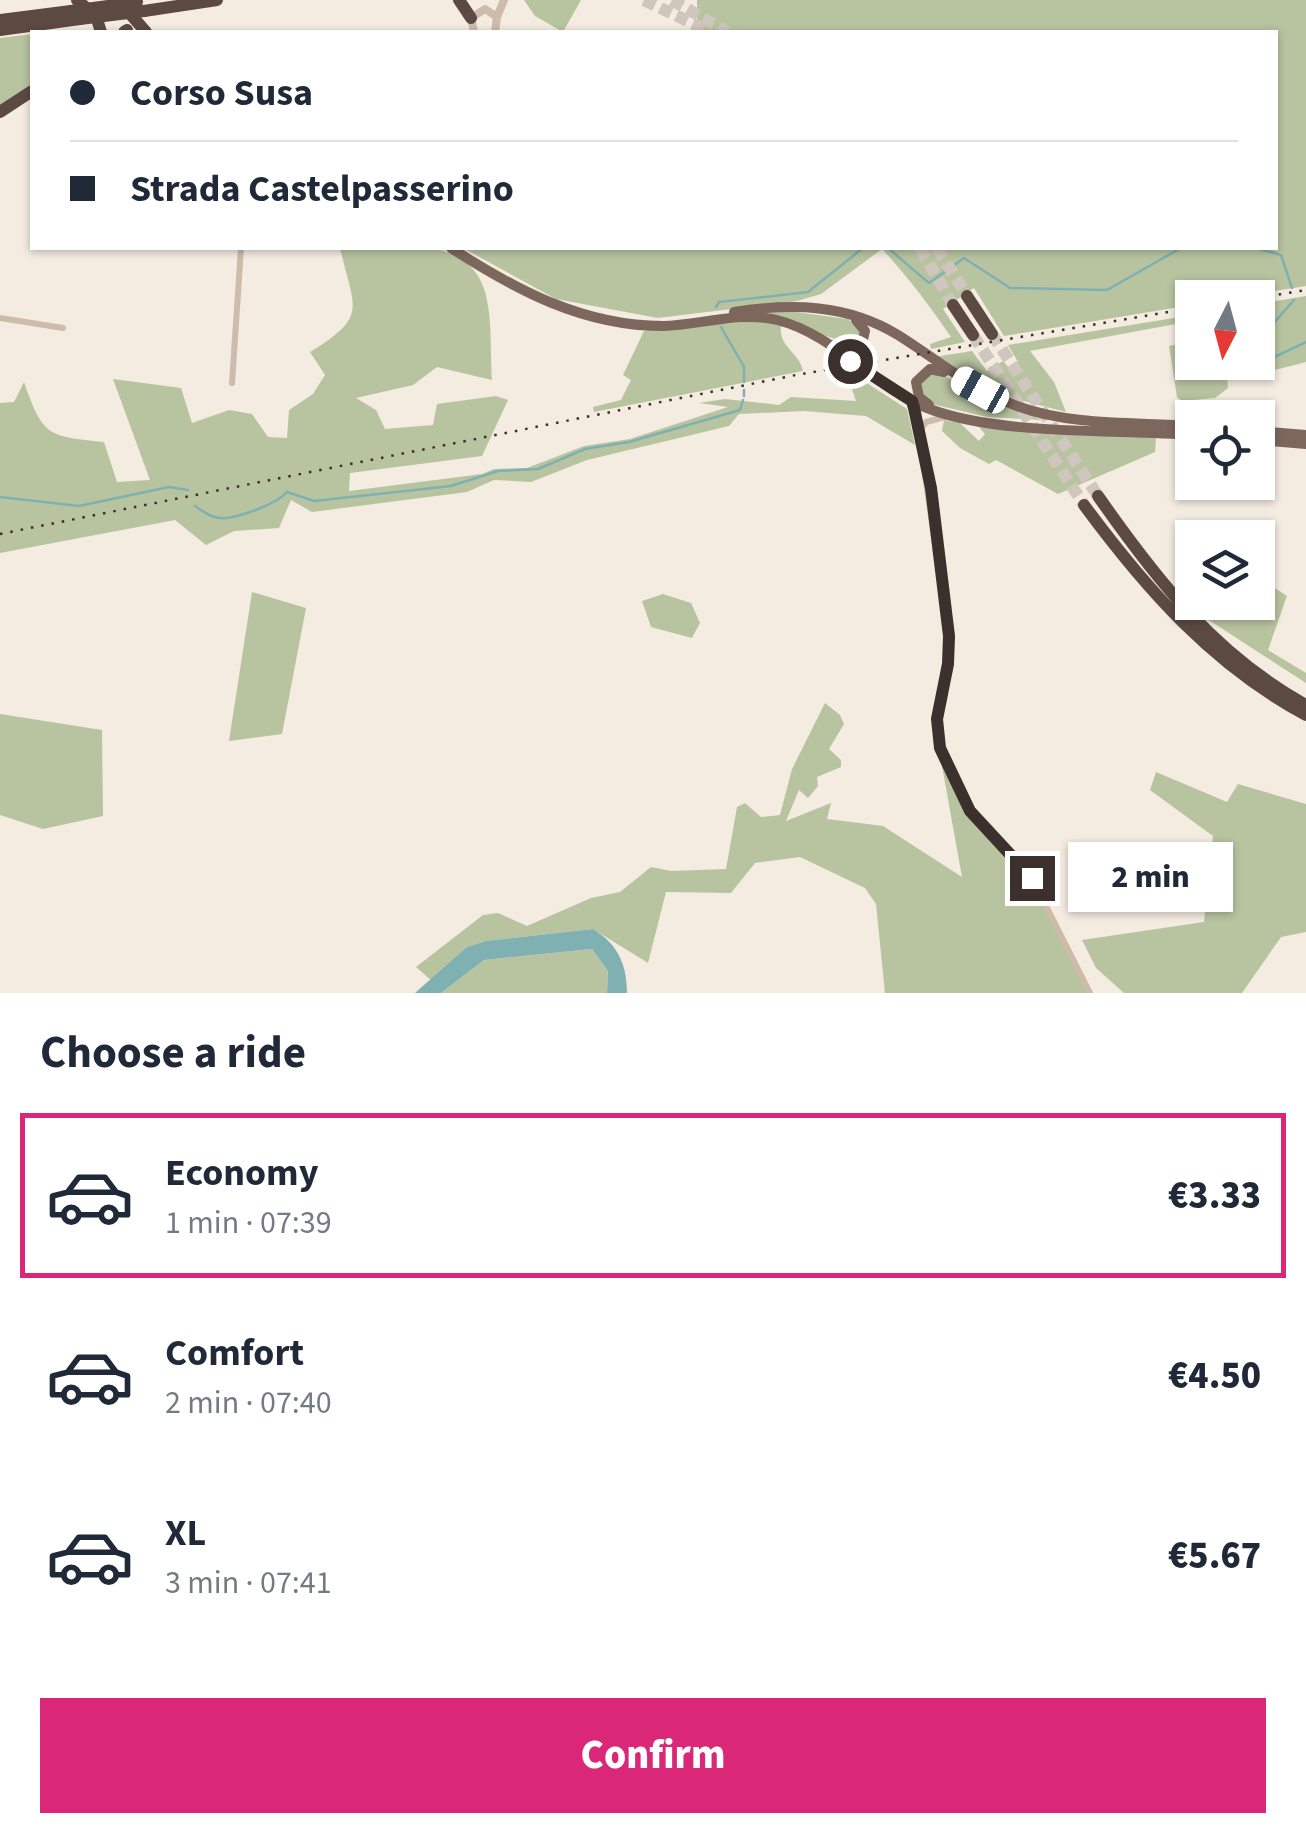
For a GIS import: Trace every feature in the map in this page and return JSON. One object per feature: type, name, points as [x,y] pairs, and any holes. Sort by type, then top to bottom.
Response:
[{"type":"highway","points":[[0,20],[118,0],[144,30]]},
{"type":"highway","points":[[0,33],[75,8],[217,0]]},
{"type":"highway","points":[[459,0],[472,25]]},
{"type":"highway","points":[[75,8],[96,16],[100,30]]},
{"type":"highway","points":[[0,112],[30,92]]},
{"type":"highway","points":[[967,296],[992,334]]},
{"type":"highway","points":[[953,305],[973,335]]},
{"type":"highway","points":[[1098,496],[1187,614],[1237,659],[1306,704]]},
{"type":"highway","points":[[1084,505],[1137,574],[1189,630],[1244,677],[1306,714]]},
{"type":"main road","points":[[75,8],[123,30]]},
{"type":"main road","points":[[455,250],[558,308],[640,324],[758,317],[816,331],[844,349],[862,344],[865,331],[859,322],[818,307]]},
{"type":"main road","points":[[685,324],[776,306],[818,307],[886,329],[980,390]]},
{"type":"main road","points":[[799,327],[912,401],[952,416],[1175,434]]},
{"type":"main road","points":[[952,416],[919,397],[916,386],[921,374],[936,369],[1044,414],[1175,425]]},
{"type":"main road","points":[[1275,432],[1306,435]]},
{"type":"main road","points":[[1275,441],[1306,444]]},
{"type":"street","points":[[472,25],[484,8],[501,0]]},
{"type":"street","points":[[494,30],[501,0]]},
{"type":"street","points":[[484,8],[497,17]]},
{"type":"street","points":[[232,383],[242,250]]},
{"type":"street","points":[[0,318],[63,328]]},
{"type":"street","points":[[912,401],[920,432],[950,651],[937,719],[940,748],[970,811],[1032,878],[1090,993]]},
{"type":"street","points":[[920,432],[931,419],[952,416]]},
{"type":"green space","points":[[524,0],[581,0],[564,30],[535,16]]},
{"type":"green space","points":[[697,0],[1306,0],[1306,286],[1275,291],[1275,280],[1175,280],[1175,308],[1004,336],[974,288],[943,309],[965,342],[931,349],[930,344],[951,337],[883,250],[1278,250],[1278,30],[697,30]]},
{"type":"green space","points":[[30,34],[30,85],[0,106],[0,38]]},
{"type":"green space","points":[[340,250],[441,250],[459,258],[473,269],[486,296],[492,380],[437,367],[413,385],[356,398],[376,410],[385,429],[433,425],[437,404],[496,396],[508,400],[482,456],[350,473],[349,491],[482,474],[494,469],[527,468],[584,446],[630,439],[728,407],[699,403],[725,399],[779,405],[791,397],[856,401],[848,377],[862,380],[907,409],[915,445],[866,416],[804,411],[739,414],[729,426],[587,460],[531,482],[494,480],[467,492],[312,512],[291,500],[279,528],[234,531],[206,545],[175,520],[0,553],[0,403],[14,402],[24,382],[37,414],[50,430],[71,438],[104,442],[117,482],[150,480],[113,379],[181,388],[192,423],[229,410],[252,414],[268,437],[287,438],[289,410],[313,394],[325,375],[310,352],[342,329],[349,319],[352,298]]},
{"type":"green space","points":[[467,250],[881,250],[821,294],[797,301],[658,318],[556,299]]},
{"type":"green space","points":[[1306,296],[1306,362],[1275,370],[1275,301]]},
{"type":"green space","points":[[772,309],[848,319],[862,332],[856,347],[770,315]]},
{"type":"green space","points":[[1175,318],[1175,324],[1030,351],[1054,382],[1066,412],[1004,396],[934,357],[972,351],[987,371],[1003,361],[1009,368],[1018,362],[1008,345]]},
{"type":"green space","points":[[757,321],[781,325],[783,339],[803,371],[594,412],[593,407],[621,400],[631,380],[623,375],[644,331]]},
{"type":"green space","points":[[1175,345],[1175,380],[1227,380],[1228,388],[1215,398],[1181,400],[1177,397],[1169,346]]},
{"type":"green space","points":[[939,373],[980,396],[1043,420],[987,417],[932,404],[924,399],[919,384],[927,374]]},
{"type":"green space","points":[[944,420],[960,423],[979,441],[985,434],[979,427],[1156,438],[1155,452],[1058,494],[996,460],[989,464],[960,448],[942,431]]},
{"type":"green space","points":[[1275,588],[1287,596],[1268,650],[1306,673],[1306,683],[1209,620],[1275,620]]},
{"type":"green space","points":[[252,592],[306,608],[282,734],[229,741]]},
{"type":"green space","points":[[663,594],[691,603],[700,623],[692,638],[651,627],[642,601]]},
{"type":"green space","points":[[825,703],[840,715],[844,724],[829,749],[841,760],[841,767],[817,777],[818,786],[808,798],[799,790],[786,821],[831,803],[827,819],[883,826],[962,877],[942,766],[951,767],[963,799],[1032,880],[1089,993],[885,993],[876,904],[865,888],[800,857],[755,863],[731,893],[666,892],[648,963],[593,929],[486,941],[467,947],[432,981],[416,967],[483,915],[498,913],[527,926],[591,898],[620,892],[651,867],[671,871],[726,869],[737,807],[745,803],[761,817],[780,815],[792,769]]},
{"type":"green space","points":[[0,714],[102,730],[103,816],[43,829],[0,815]]},
{"type":"green space","points":[[1156,772],[1227,802],[1238,784],[1306,804],[1306,932],[1281,937],[1242,993],[1124,993],[1096,968],[1082,940],[1204,922],[1213,836],[1150,790]]},
{"type":"green space","points":[[592,949],[608,971],[607,993],[441,993],[484,960]]},
{"type":"water","points":[[593,929],[609,941],[619,956],[627,993],[607,993],[608,971],[592,949],[484,960],[441,993],[415,993],[467,947],[486,941]]},
{"type":"waterway","points":[[716,307],[719,302],[808,292],[860,250]]},
{"type":"waterway","points":[[890,250],[929,283],[964,258],[1010,288],[1107,290],[1177,250]]},
{"type":"waterway","points":[[1263,250],[1281,255],[1292,288]]},
{"type":"waterway","points":[[1275,322],[1294,300]]},
{"type":"waterway","points":[[721,327],[744,367],[744,382]]},
{"type":"waterway","points":[[1275,357],[1306,342]]},
{"type":"waterway","points":[[744,390],[744,396]]},
{"type":"waterway","points":[[195,506],[213,517],[226,518],[259,509],[287,492],[314,501],[451,486],[498,471],[538,469],[585,449],[629,442],[740,410],[743,400]]},
{"type":"waterway","points":[[0,497],[79,506],[169,487],[188,490]]},
{"type":"tunnel","points":[[644,0],[706,30]]},
{"type":"tunnel","points":[[672,0],[724,30]]},
{"type":"tunnel","points":[[921,250],[953,305]]},
{"type":"tunnel","points":[[938,250],[967,296]]},
{"type":"tunnel","points":[[992,334],[1098,496]]},
{"type":"tunnel","points":[[973,335],[1084,505]]},
{"type":"railway","points":[[1275,295],[1306,290]]},
{"type":"railway","points":[[0,534],[796,375],[1175,311]]},
{"type":"route","points":[[850,361],[912,401],[931,488],[935,552],[949,636],[937,738],[970,811],[1032,878]]}]
